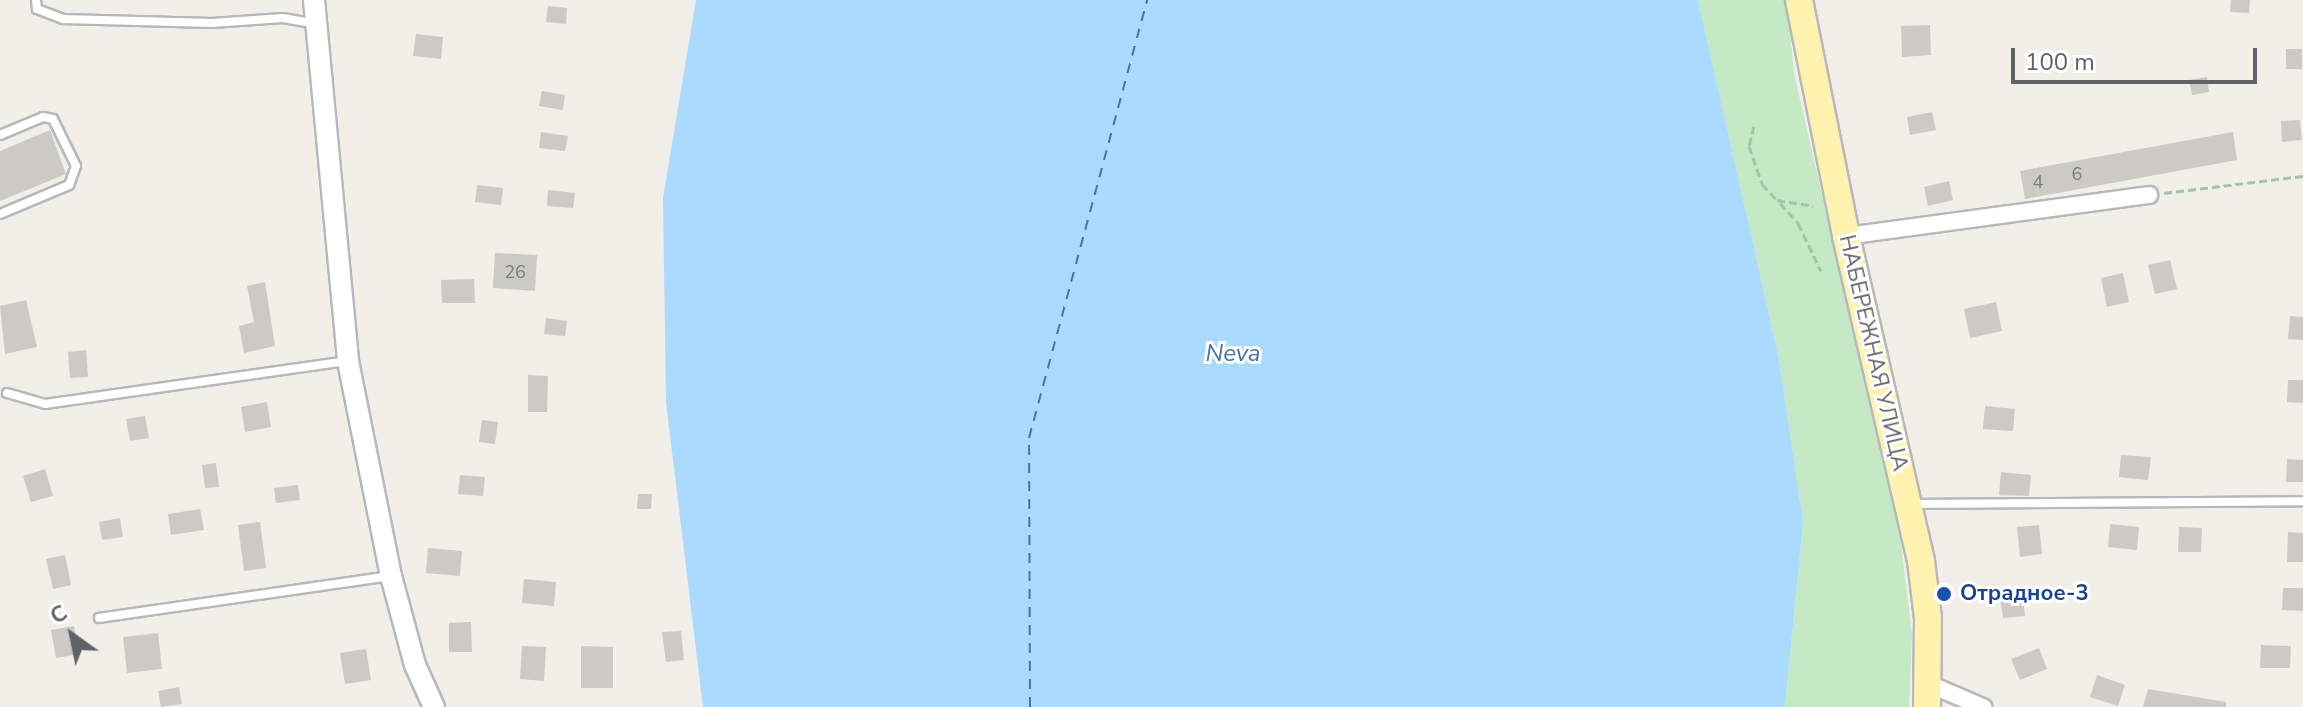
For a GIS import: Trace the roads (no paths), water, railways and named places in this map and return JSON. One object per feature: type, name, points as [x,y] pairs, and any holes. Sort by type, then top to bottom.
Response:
[{"type":"main road","name":"НАБЕРЕЖНАЯ УЛИЦА","points":[[1799,0],[1846,236],[1908,504],[1928,618],[1928,696]]},
{"type":"street","points":[[314,0],[348,361],[391,576],[415,665],[434,707]]},
{"type":"street","points":[[1846,236],[2149,195]]},
{"type":"street","points":[[1928,696],[1983,707]]},
{"type":"lane","points":[[36,0],[37,9],[63,19],[212,23],[283,18],[317,24]]},
{"type":"lane","points":[[0,135],[43,117],[53,119],[76,166],[69,185],[0,214]]},
{"type":"lane","points":[[7,393],[45,404],[348,361]]},
{"type":"lane","points":[[1908,504],[2303,501]]},
{"type":"lane","points":[[99,618],[391,576]]},
{"type":"water","name":"Neva","points":[[696,0],[1698,0],[1779,359],[1803,522],[1785,707],[703,707],[666,402],[663,198]]},
{"type":"place","name":"Отрадное-3","points":[[1944,594]]}]
